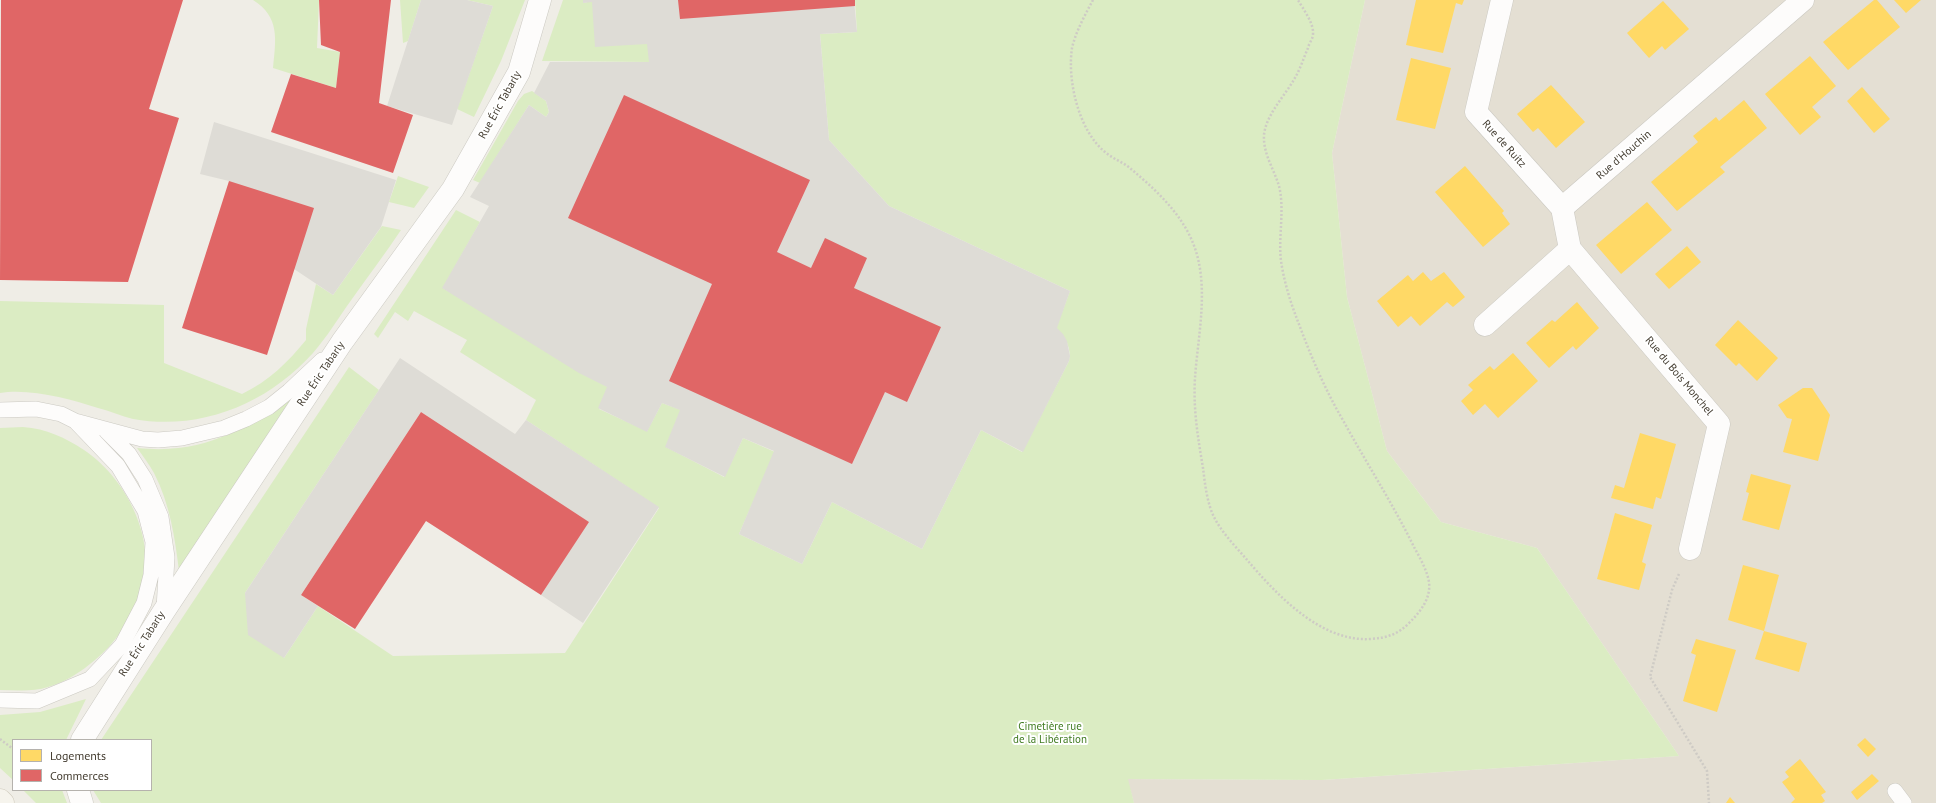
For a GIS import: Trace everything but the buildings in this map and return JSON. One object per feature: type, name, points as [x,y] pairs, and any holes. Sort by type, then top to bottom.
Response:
[{"type":"main road","points":[[0,800],[3,803]]},
{"type":"street","name":"Rue Éric Tabarly","points":[[83,739],[164,611],[342,342],[453,189],[519,72],[540,0]]},
{"type":"street","name":"Rue de Ruitz","points":[[1502,0],[1476,112],[1562,208]]},
{"type":"street","name":"Rue d'Houchin","points":[[1562,208],[1803,0]]},
{"type":"street","points":[[1485,325],[1570,249],[1562,208]]},
{"type":"street","name":"Rue du Bois Monchel","points":[[1570,249],[1719,424],[1690,549]]},
{"type":"street","points":[[78,791],[82,803]]},
{"type":"lane","points":[[0,410],[36,409],[61,414],[75,421],[142,439],[158,440],[182,438],[229,426],[246,419],[274,403],[342,342]]},
{"type":"lane","points":[[0,700],[37,701],[90,679],[122,645],[144,604],[151,575],[153,542],[145,511],[118,466],[75,421]]},
{"type":"lane","points":[[106,430],[129,454],[145,479],[161,517],[167,557],[164,611]]},
{"type":"lane","points":[[1895,791],[1904,803]]},
{"type":"path","points":[[1093,0],[1082,20],[1073,46],[1070,77],[1083,120],[1088,131],[1105,152],[1129,168],[1167,203],[1183,224],[1195,248],[1200,278],[1202,311],[1195,379],[1194,412],[1205,484],[1215,519],[1266,582],[1297,611],[1333,633],[1342,636],[1368,639],[1390,637],[1408,624],[1419,612],[1428,596],[1429,581],[1405,529],[1341,417],[1322,379],[1290,300],[1281,260],[1282,221],[1278,186],[1265,149],[1264,132],[1271,116],[1297,74],[1313,34],[1310,23],[1298,0]]},
{"type":"path","points":[[1690,549],[1672,590],[1650,677],[1708,771],[1709,803]]},
{"type":"path","points":[[0,739],[12,748]]},
{"type":"shaded area","points":[[421,0],[467,0],[493,6],[452,125],[387,106]]},
{"type":"shaded area","points":[[583,0],[854,0],[857,32],[820,34],[829,140],[889,206],[1070,291],[1057,328],[1067,341],[1070,356],[1069,361],[1023,452],[981,430],[922,549],[832,502],[802,564],[739,534],[774,451],[743,438],[725,477],[665,447],[680,410],[662,403],[647,432],[598,408],[607,387],[579,373],[442,288],[489,206],[470,197],[529,105],[546,117],[549,112],[546,101],[534,93],[550,62],[649,62],[647,44],[595,47],[592,2],[583,3]]},
{"type":"shaded area","points":[[1365,0],[1936,0],[1936,803],[1134,803],[1127,779],[1322,780],[1679,756],[1537,548],[1441,522],[1387,451],[1347,297],[1332,153]]},
{"type":"shaded area","points":[[214,122],[396,180],[381,227],[333,295],[294,269],[229,181],[200,174]]},
{"type":"shaded area","points":[[400,358],[515,434],[526,420],[659,507],[583,623],[541,595],[588,522],[421,412],[301,595],[318,606],[284,658],[248,635],[245,593]]},
{"type":"green space","points":[[253,0],[319,0],[317,48],[340,52],[336,88],[273,68],[275,38],[272,21],[262,7]]},
{"type":"green space","points":[[400,0],[421,0],[408,41],[403,43]]},
{"type":"green space","points":[[467,0],[525,0],[501,61],[474,117],[457,109],[493,6]]},
{"type":"green space","points":[[563,0],[583,0],[583,3],[592,1],[648,44],[650,62],[542,61]]},
{"type":"green space","name":"Cimetière rue de la Libération","points":[[855,0],[1365,0],[1332,153],[1347,297],[1387,451],[1441,522],[1537,548],[1679,756],[1322,780],[1128,779],[1134,803],[101,803],[94,791],[152,791],[152,739],[102,739],[349,367],[379,390],[245,593],[284,658],[318,606],[393,656],[565,653],[659,508],[526,420],[536,400],[460,352],[467,340],[414,311],[408,321],[395,312],[378,338],[374,334],[456,210],[480,222],[443,288],[608,387],[599,409],[647,431],[662,403],[681,410],[666,447],[724,477],[743,438],[775,452],[739,534],[802,564],[832,502],[922,549],[981,430],[1022,452],[1069,361],[1069,347],[1056,328],[1070,291],[889,206],[829,140],[820,34],[857,32]]},
{"type":"green space","points":[[532,91],[546,101],[549,112],[546,117],[529,105],[480,183],[473,180],[518,101],[524,94]]},
{"type":"green space","points":[[398,176],[429,187],[414,208],[389,202]]},
{"type":"green space","points":[[382,226],[401,230],[318,347],[295,371],[275,387],[231,410],[208,417],[183,421],[158,422],[133,419],[50,395],[24,392],[0,393],[0,301],[164,305],[164,363],[242,394],[269,377],[292,356],[306,340],[306,329],[316,284],[333,295]]},
{"type":"green space","points":[[296,395],[179,571],[174,534],[160,485],[148,463],[137,448],[161,449],[183,447],[222,437],[258,419]]},
{"type":"green space","points":[[23,427],[55,434],[69,441],[98,461],[111,474],[132,506],[144,542],[146,560],[141,590],[127,623],[104,652],[73,676],[48,687],[30,690],[0,690],[0,428]]},
{"type":"green space","points":[[86,699],[66,739],[12,739],[12,779],[0,768],[0,715],[40,712]]},
{"type":"green space","points":[[24,791],[62,791],[67,803],[36,803]]}]
